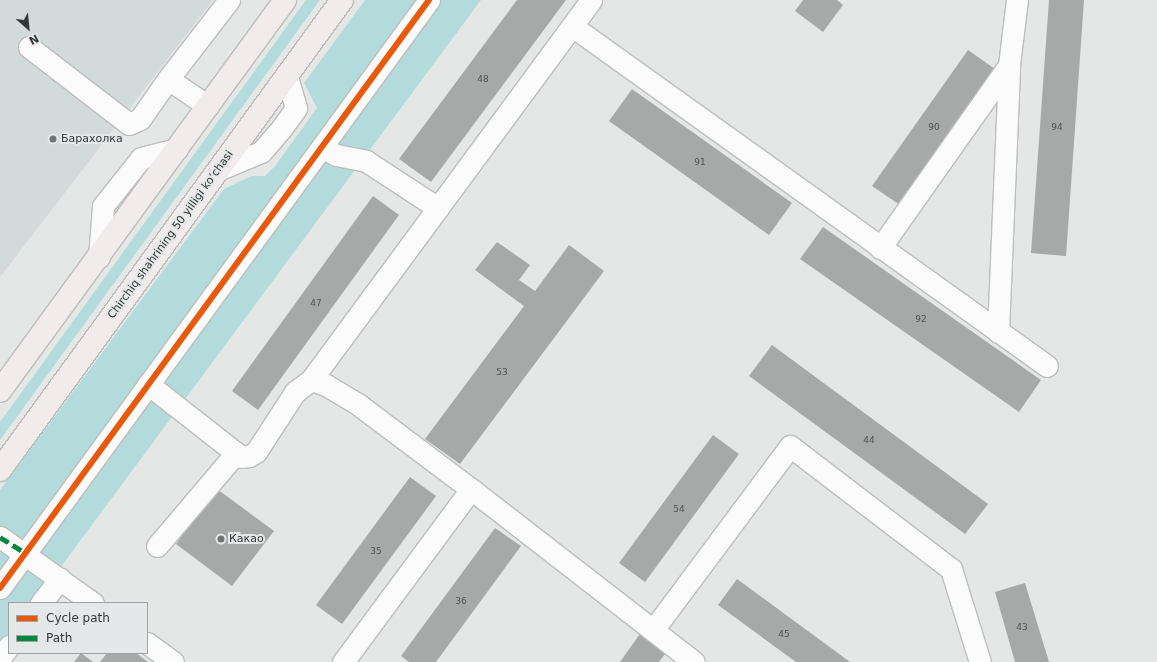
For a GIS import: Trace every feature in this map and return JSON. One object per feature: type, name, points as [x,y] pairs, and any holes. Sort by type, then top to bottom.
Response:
[{"type":"main road","points":[[0,391],[285,0]]},
{"type":"main road","name":"Chirchiq shahrining 50 yilligi koʻchasi","points":[[0,470],[342,0]]},
{"type":"street","points":[[29,47],[129,124],[140,120],[168,79],[229,0]]},
{"type":"street","points":[[0,588],[429,0]]},
{"type":"street","points":[[148,384],[241,457],[249,456],[256,452],[295,392],[311,380],[591,0]]},
{"type":"street","points":[[998,332],[1009,65],[1017,0]]},
{"type":"street","points":[[572,26],[880,248],[1047,366]]},
{"type":"street","points":[[880,248],[1009,65]]},
{"type":"street","points":[[168,79],[208,106]]},
{"type":"street","points":[[322,147],[336,156],[366,161],[438,208]]},
{"type":"street","points":[[311,380],[326,385],[359,405],[471,489],[694,662]]},
{"type":"street","points":[[653,630],[790,446],[951,569],[980,662]]},
{"type":"street","points":[[157,546],[236,453]]},
{"type":"street","points":[[343,662],[471,489]]},
{"type":"street","points":[[0,536],[92,602]]},
{"type":"street","points":[[42,602],[60,578]]},
{"type":"street","points":[[148,644],[173,662]]},
{"type":"street","points":[[0,658],[8,647]]},
{"type":"shaded area","name":"Барахолка","points":[[0,0],[213,0],[0,277]]},
{"type":"shaded area","points":[[306,0],[320,0],[0,440],[0,422]]},
{"type":"shaded area","points":[[365,0],[481,0],[35,602],[8,602],[8,638],[0,649],[0,490],[224,189],[252,176],[265,176],[275,166],[317,108],[304,83]]},
{"type":"building","points":[[517,0],[566,0],[431,182],[399,159]]},
{"type":"building","points":[[803,0],[837,0],[843,5],[823,32],[795,11]]},
{"type":"building","points":[[1049,0],[1084,0],[1066,256],[1031,253]]},
{"type":"building","points":[[968,50],[995,69],[900,205],[872,186]]},
{"type":"building","points":[[632,89],[792,203],[769,235],[609,121]]},
{"type":"building","points":[[373,196],[399,215],[258,410],[232,391]]},
{"type":"building","points":[[823,227],[1041,380],[1019,412],[800,259]]},
{"type":"building","points":[[497,242],[530,265],[519,280],[535,291],[569,245],[604,271],[460,464],[425,439],[524,306],[475,270]]},
{"type":"building","points":[[772,345],[988,504],[965,534],[749,376]]},
{"type":"building","points":[[713,435],[739,454],[645,582],[619,563]]},
{"type":"building","points":[[410,477],[436,496],[342,624],[316,605]]},
{"type":"building","points":[[217,489],[274,531],[232,586],[176,544]]},
{"type":"building","points":[[495,528],[521,546],[436,662],[409,662],[401,656]]},
{"type":"building","points":[[737,579],[850,662],[796,662],[718,605]]},
{"type":"building","points":[[1025,583],[1049,662],[1015,662],[995,592]]},
{"type":"building","points":[[642,631],[668,650],[659,662],[620,662]]},
{"type":"building","points":[[80,654],[82,654],[93,662],[74,662]]},
{"type":"building","points":[[106,654],[137,654],[148,662],[100,662]]},
{"type":"marked path","points":[[0,537],[26,553]]},
{"type":"cycle path","points":[[0,588],[429,0]]},
{"type":"place","name":"Барахолка","points":[[53,139]]},
{"type":"place","name":"Какао","points":[[221,539]]}]
